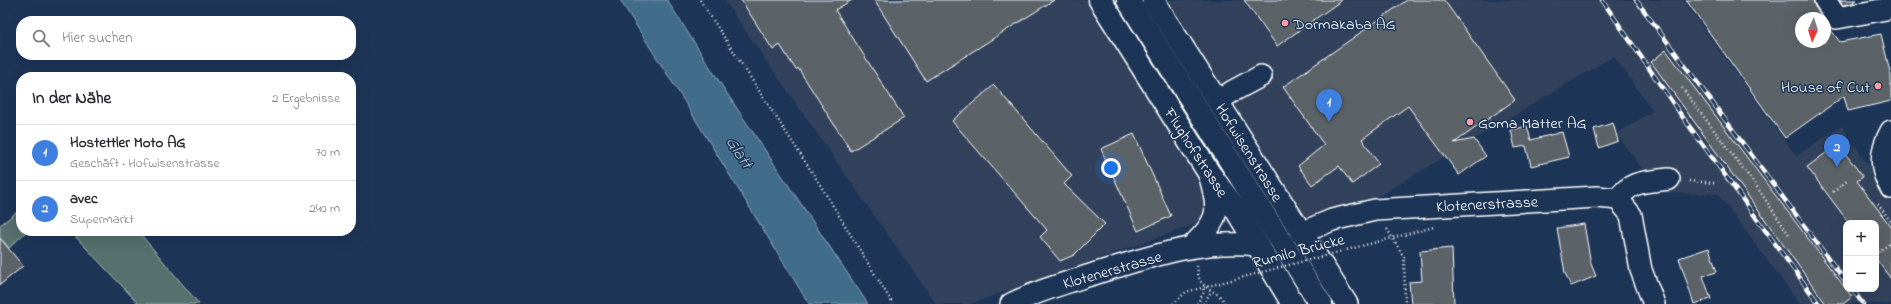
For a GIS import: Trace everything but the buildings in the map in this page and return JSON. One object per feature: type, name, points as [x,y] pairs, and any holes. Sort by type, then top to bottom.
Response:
[{"type":"main road","name":"Flughofstrasse","points":[[1100,0],[1209,173],[1237,211],[1294,304]]},
{"type":"main road","name":"Flughofstrasse","points":[[1128,0],[1321,304]]},
{"type":"street","name":"Hofwisenstrasse","points":[[1154,0],[1347,304]]},
{"type":"street","points":[[1825,0],[1837,18],[1886,9],[1891,4]]},
{"type":"street","points":[[1218,101],[1261,76]]},
{"type":"street","points":[[1883,194],[1886,180],[1882,163],[1884,146],[1891,132]]},
{"type":"street","name":"Klotenerstrasse","points":[[1192,246],[1211,226],[1215,214],[1216,196],[1209,173]]},
{"type":"street","points":[[1654,304],[1641,270],[1631,215],[1618,200],[1625,190],[1634,184],[1669,178]]},
{"type":"street","name":"Klotenerstrasse","points":[[1301,233],[1332,220],[1375,210],[1597,197],[1618,200]]},
{"type":"street","name":"Klotenerstrasse","points":[[1011,304],[1036,292],[1192,246],[1225,243],[1257,245]]},
{"type":"path","points":[[700,0],[819,183],[893,304]]},
{"type":"path","points":[[1682,88],[1757,187],[1790,236]]},
{"type":"path","points":[[1669,178],[1714,183]]},
{"type":"path","points":[[1833,192],[1847,181]]},
{"type":"path","points":[[1883,194],[1891,222]]},
{"type":"path","points":[[1375,210],[1404,256],[1405,304]]},
{"type":"path","name":"Rumilo Brücke","points":[[1173,304],[1186,292],[1434,227]]},
{"type":"path","points":[[1879,251],[1891,244]]},
{"type":"path","points":[[1192,246],[1200,281],[1211,292],[1217,294],[1225,304]]},
{"type":"path","points":[[1197,304],[1204,292],[1203,287]]},
{"type":"path","points":[[1203,304],[1211,292]]},
{"type":"shaded area","points":[[724,0],[1683,0],[1796,156],[1842,126],[1891,200],[1891,304],[1800,304],[1718,194],[1661,193],[1616,134],[1653,111],[1614,56],[1335,222],[1199,223],[970,304],[936,304]]},
{"type":"green space","points":[[16,213],[16,236],[22,236],[9,248],[3,241],[0,244],[0,225]]},
{"type":"green space","points":[[75,236],[142,236],[199,304],[139,304]]},
{"type":"water","name":"Glatt","points":[[620,0],[667,0],[726,92],[868,304],[809,304]]},
{"type":"railway","points":[[1602,0],[1679,112],[1819,304]]},
{"type":"railway","points":[[1636,0],[1843,278]]},
{"type":"railway","points":[[1854,292],[1863,304]]},
{"type":"place","name":"Dormakaba AG","points":[[1285,23]]},
{"type":"place","name":"House of Cut","points":[[1878,86]]},
{"type":"place","name":"Hostettler Moto AG","points":[[1329,122]]},
{"type":"place","name":"Goma Matter AG","points":[[1470,122]]},
{"type":"place","name":"avec","points":[[1837,167]]}]
